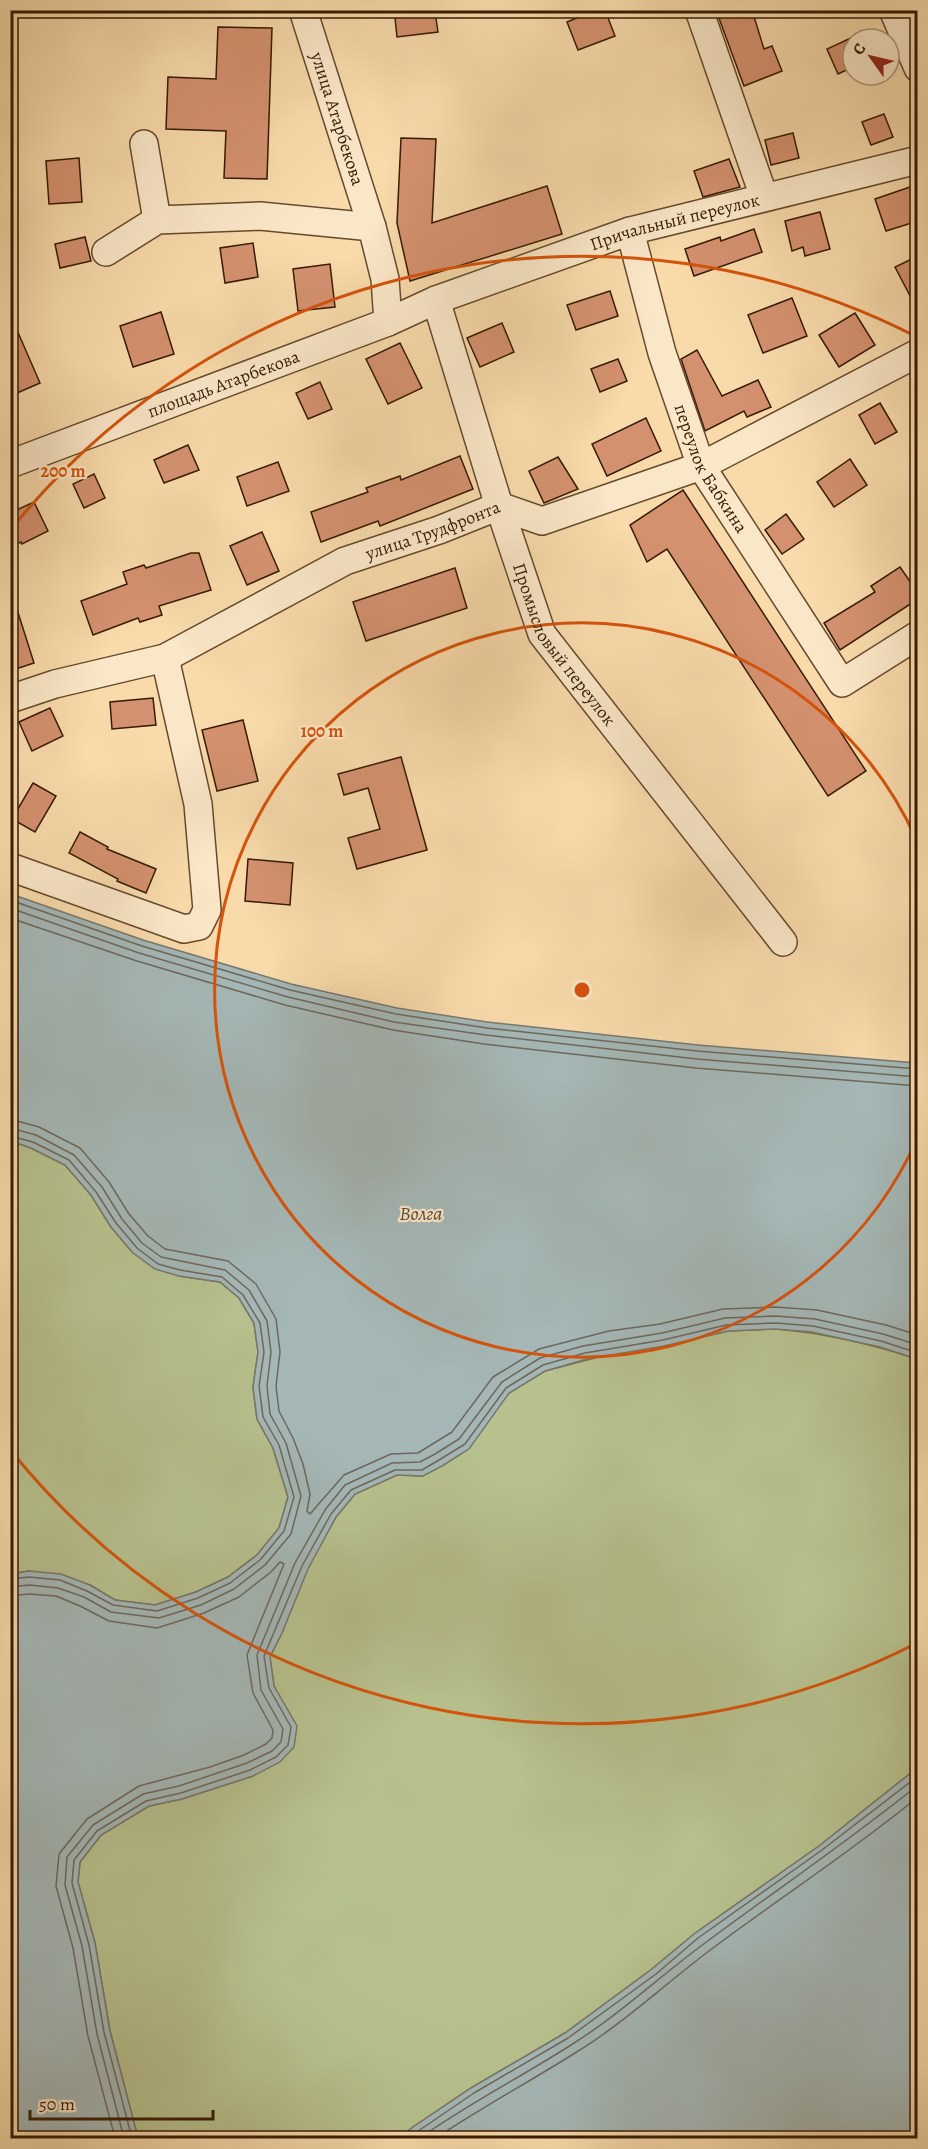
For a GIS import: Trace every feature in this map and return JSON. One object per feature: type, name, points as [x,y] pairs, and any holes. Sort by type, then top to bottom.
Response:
[{"type":"street","name":"улица Атарбекова","points":[[303,10],[372,227],[385,279],[388,322]]},
{"type":"street","points":[[699,10],[764,197]]},
{"type":"street","points":[[893,10],[918,68]]},
{"type":"street","points":[[144,144],[157,220]]},
{"type":"street","name":"Причальный переулок","points":[[435,300],[630,231],[918,160]]},
{"type":"street","points":[[106,252],[157,220],[260,216],[372,227]]},
{"type":"street","name":"переулок Бабкина","points":[[630,231],[662,354],[701,466],[842,683],[918,635]]},
{"type":"street","name":"площадь Атарбекова","points":[[10,464],[388,322],[435,300]]},
{"type":"street","name":"Промысловый переулок","points":[[435,300],[499,506],[542,634],[783,942]]},
{"type":"street","name":"улица Трудфронта","points":[[10,699],[55,684],[165,658],[345,561],[439,530],[499,506],[542,520],[701,466],[918,353]]},
{"type":"street","points":[[10,867],[184,929],[199,926],[207,910],[198,804],[165,658]]},
{"type":"green space","points":[[11,1141],[65,1165],[91,1195],[111,1227],[133,1253],[179,1276],[220,1282],[239,1298],[254,1323],[258,1352],[253,1387],[257,1419],[273,1448],[288,1497],[279,1528],[257,1555],[228,1577],[196,1592],[155,1605],[115,1600],[90,1585],[29,1571],[11,1574]]},
{"type":"green space","points":[[776,1329],[848,1340],[917,1359],[917,1768],[819,1846],[694,1934],[652,1969],[565,2033],[471,2088],[399,2138],[138,2138],[110,2031],[95,1943],[78,1882],[80,1862],[101,1835],[149,1806],[182,1799],[253,1776],[284,1705],[274,1686],[270,1657],[307,1569],[336,1517],[355,1494],[397,1475],[423,1476],[492,1415],[509,1393],[545,1371],[614,1353],[664,1346],[728,1331]]},
{"type":"water","name":"Волга","points":[[11,894],[143,940],[291,984],[397,1008],[487,1022],[698,1045],[917,1063],[917,1359],[880,1347],[812,1332],[776,1329],[728,1331],[664,1346],[587,1359],[545,1371],[509,1393],[469,1449],[423,1476],[397,1475],[355,1494],[336,1517],[308,1569],[270,1657],[274,1686],[297,1726],[294,1747],[280,1762],[253,1776],[182,1799],[149,1806],[101,1835],[80,1862],[78,1882],[95,1943],[110,2031],[138,2138],[11,2138],[11,1574],[29,1571],[61,1574],[90,1585],[115,1600],[155,1605],[196,1592],[228,1577],[257,1555],[279,1528],[288,1497],[273,1448],[257,1419],[253,1387],[258,1352],[254,1323],[239,1298],[220,1282],[179,1276],[155,1269],[133,1253],[111,1227],[91,1195],[65,1165],[11,1141]]},
{"type":"water","points":[[917,1768],[917,2138],[399,2138],[471,2088],[565,2033],[652,1969],[694,1934],[819,1846]]},
{"type":"building","points":[[596,10],[605,10],[615,36],[578,50],[567,22]]},
{"type":"building","points":[[716,10],[752,10],[764,49],[772,46],[782,71],[744,86]]},
{"type":"building","points":[[435,12],[438,32],[397,37],[395,18]]},
{"type":"building","points":[[218,27],[272,28],[267,179],[224,178],[226,131],[166,129],[168,77],[216,79]]},
{"type":"building","points":[[841,43],[841,73],[838,74],[827,49]]},
{"type":"building","points":[[884,114],[893,137],[871,145],[862,122]]},
{"type":"building","points":[[793,133],[799,158],[771,165],[765,140]]},
{"type":"building","points":[[401,138],[436,139],[432,223],[547,186],[562,234],[410,281],[397,223]]},
{"type":"building","points":[[79,158],[82,202],[49,204],[46,161]]},
{"type":"building","points":[[729,159],[740,187],[703,197],[694,171]]},
{"type":"building","points":[[910,187],[918,210],[918,221],[886,231],[875,199]]},
{"type":"building","points":[[820,212],[830,249],[805,256],[803,247],[792,251],[785,221]]},
{"type":"building","points":[[754,229],[762,252],[694,276],[685,249],[720,237],[721,241]]},
{"type":"building","points":[[85,237],[91,261],[60,268],[55,244]]},
{"type":"building","points":[[253,243],[258,277],[225,283],[220,248]]},
{"type":"building","points":[[918,256],[918,311],[895,267]]},
{"type":"building","points":[[330,264],[335,307],[298,311],[293,269]]},
{"type":"building","points":[[610,291],[618,316],[576,330],[567,305]]},
{"type":"building","points":[[792,298],[807,336],[763,353],[748,315]]},
{"type":"building","points":[[161,312],[174,354],[133,367],[120,326]]},
{"type":"building","points":[[855,313],[875,345],[839,367],[819,335]]},
{"type":"building","points":[[10,314],[40,383],[10,396]]},
{"type":"building","points":[[502,323],[514,352],[480,367],[467,338]]},
{"type":"building","points":[[400,343],[422,388],[388,404],[366,359]]},
{"type":"building","points":[[697,350],[722,396],[758,380],[771,407],[747,417],[744,411],[705,431],[681,359]]},
{"type":"building","points":[[618,359],[627,381],[600,392],[591,369]]},
{"type":"building","points":[[320,382],[332,409],[308,419],[296,393]]},
{"type":"building","points":[[880,403],[897,432],[875,444],[859,415]]},
{"type":"building","points":[[646,418],[661,451],[607,476],[592,444]]},
{"type":"building","points":[[188,445],[199,470],[164,483],[154,460]]},
{"type":"building","points":[[460,456],[473,489],[380,526],[378,521],[321,542],[311,512],[368,492],[366,488],[400,476],[401,480]]},
{"type":"building","points":[[558,457],[578,489],[544,503],[529,471]]},
{"type":"building","points":[[850,459],[867,485],[834,507],[817,482]]},
{"type":"building","points":[[278,462],[289,491],[247,506],[237,477]]},
{"type":"building","points":[[94,474],[105,498],[84,508],[73,484]]},
{"type":"building","points":[[683,490],[866,771],[828,796],[667,549],[647,562],[630,525]]},
{"type":"building","points":[[34,502],[48,531],[22,544],[21,542],[10,547],[10,513]]},
{"type":"building","points":[[786,514],[804,539],[782,554],[765,530]]},
{"type":"building","points":[[262,532],[279,571],[247,585],[230,546]]},
{"type":"building","points":[[191,553],[199,553],[211,590],[159,606],[162,615],[140,622],[138,618],[93,635],[81,601],[127,584],[123,572],[144,565],[146,568]]},
{"type":"building","points":[[900,567],[918,593],[918,599],[840,650],[824,623],[875,592],[871,586]]},
{"type":"building","points":[[455,568],[467,608],[366,641],[353,602]]},
{"type":"building","points":[[15,603],[34,663],[10,671],[10,604]]},
{"type":"building","points":[[153,698],[156,725],[112,729],[110,702]]},
{"type":"building","points":[[50,708],[63,736],[32,751],[19,722]]},
{"type":"building","points":[[243,720],[258,781],[217,791],[202,730]]},
{"type":"building","points":[[401,757],[427,850],[357,869],[348,838],[380,829],[368,788],[344,795],[338,774]]},
{"type":"building","points":[[33,783],[56,796],[35,832],[12,819]]},
{"type":"building","points":[[80,832],[108,847],[107,849],[156,869],[146,893],[117,881],[118,879],[69,853]]},
{"type":"building","points":[[248,859],[293,863],[290,905],[245,901]]}]
